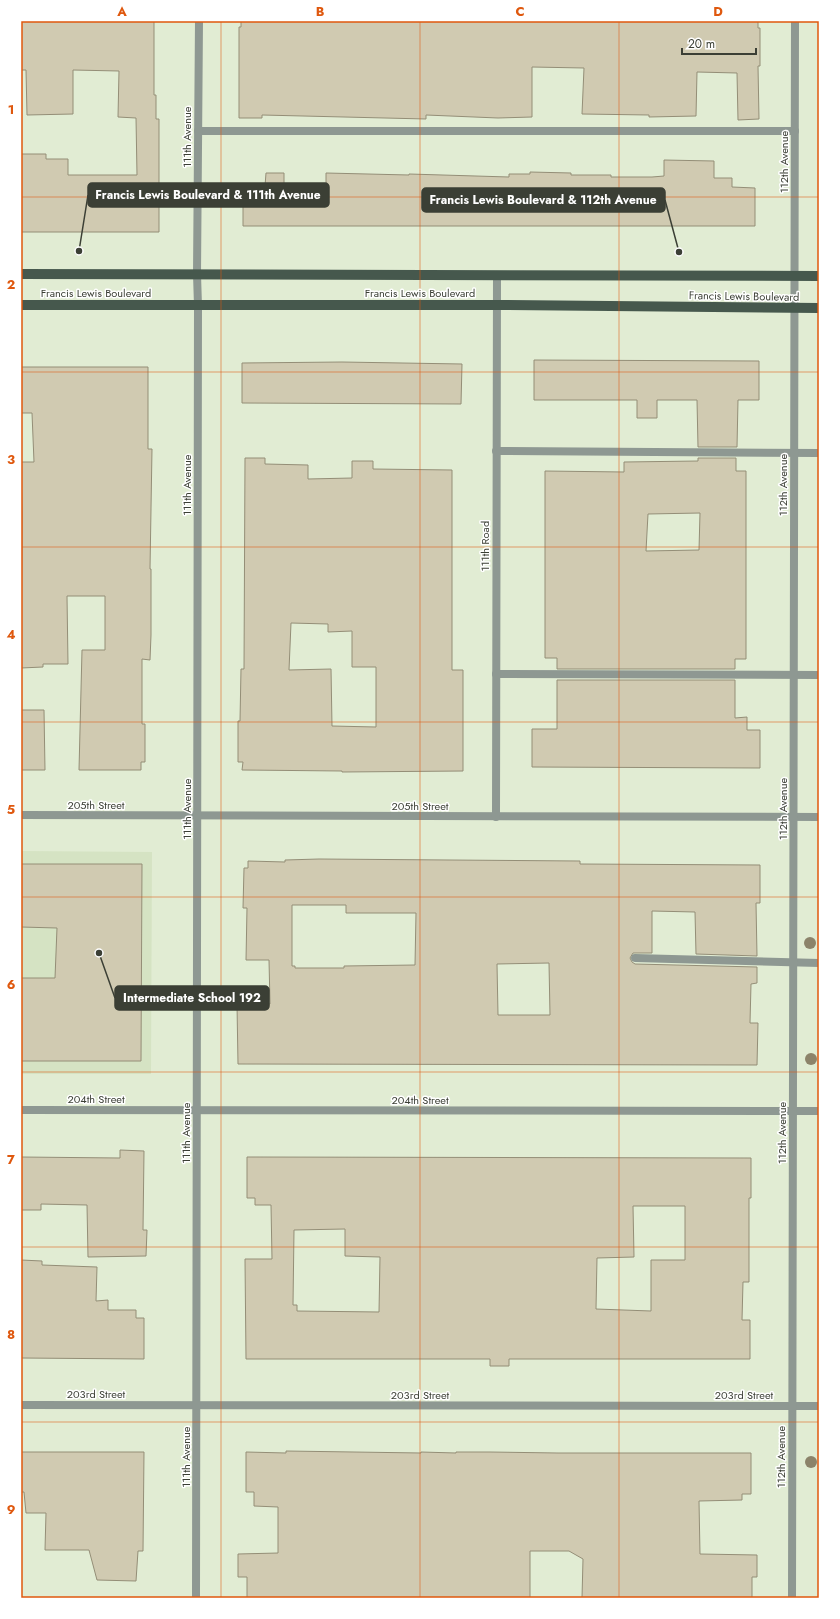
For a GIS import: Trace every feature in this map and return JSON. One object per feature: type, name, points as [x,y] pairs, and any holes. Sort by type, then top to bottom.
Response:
[{"type":"main road","name":"Francis Lewis Boulevard","points":[[21,274],[819,276]]},
{"type":"main road","name":"Francis Lewis Boulevard","points":[[21,305],[497,305],[795,309],[819,308]]},
{"type":"street","name":"111th Avenue","points":[[196,1598],[198,816],[197,274],[199,21]]},
{"type":"street","name":"112th Avenue","points":[[792,1598],[795,21]]},
{"type":"street","points":[[198,131],[795,131]]},
{"type":"street","name":"111th Road","points":[[496,817],[497,275]]},
{"type":"street","points":[[496,450],[819,453]]},
{"type":"street","points":[[496,674],[819,676]]},
{"type":"street","name":"205th Street","points":[[21,815],[819,817]]},
{"type":"street","points":[[635,958],[819,963]]},
{"type":"street","name":"204th Street","points":[[21,1110],[819,1111]]},
{"type":"street","name":"203rd Street","points":[[21,1405],[819,1406]]},
{"type":"shaded area","points":[[21,851],[152,852],[151,1074],[21,1074]]},
{"type":"building","points":[[21,21],[154,21],[154,95],[156,95],[156,119],[159,119],[159,232],[21,232],[21,154],[46,154],[46,159],[68,159],[68,175],[137,175],[136,118],[118,117],[119,71],[73,70],[73,114],[27,115],[26,70],[21,70]]},
{"type":"building","points":[[241,21],[758,21],[758,28],[760,28],[760,66],[758,66],[759,119],[738,120],[737,73],[697,72],[696,116],[649,117],[649,115],[582,114],[584,68],[532,67],[532,117],[498,118],[426,115],[426,119],[262,115],[262,118],[239,118],[239,27],[241,27]]},
{"type":"building","points":[[664,160],[714,161],[714,178],[732,178],[732,187],[755,188],[755,226],[243,226],[243,186],[265,186],[266,173],[284,173],[284,186],[326,186],[326,173],[509,177],[509,174],[530,174],[530,172],[571,173],[571,175],[611,175],[611,177],[652,177],[664,176]]},
{"type":"building","points":[[534,360],[759,361],[759,400],[738,400],[737,447],[698,447],[697,400],[657,400],[657,418],[637,418],[637,400],[534,400]]},
{"type":"building","points":[[342,362],[462,364],[461,404],[242,403],[242,363]]},
{"type":"building","points":[[21,367],[148,367],[148,449],[152,449],[150,569],[151,635],[150,660],[142,659],[142,724],[145,724],[145,762],[141,762],[141,770],[79,770],[82,650],[105,650],[105,596],[67,596],[68,664],[43,664],[43,667],[21,668],[21,462],[34,462],[32,413],[21,413]]},
{"type":"building","points":[[245,458],[265,458],[265,464],[308,465],[308,479],[352,478],[352,461],[373,461],[373,469],[452,470],[452,670],[463,670],[463,771],[342,772],[242,770],[243,762],[238,762],[238,721],[240,721],[241,669],[244,669]],"holes":[[[291,623],[328,624],[328,632],[352,631],[352,667],[376,667],[376,727],[332,726],[331,669],[289,670]]]},
{"type":"building","points":[[698,458],[736,458],[736,471],[746,471],[746,659],[735,659],[735,669],[557,669],[557,658],[545,658],[545,471],[624,472],[624,462],[698,461]],"holes":[[[700,513],[699,550],[646,551],[648,514]]]},
{"type":"building","points":[[557,680],[735,680],[735,718],[747,717],[747,730],[760,730],[760,768],[532,767],[532,729],[557,729]]},
{"type":"building","points":[[21,710],[44,710],[45,770],[21,770]]},
{"type":"building","points":[[285,860],[580,861],[580,864],[760,865],[760,903],[756,903],[757,956],[696,954],[695,912],[652,911],[652,953],[633,953],[630,958],[635,964],[757,967],[757,983],[751,984],[750,1023],[758,1023],[757,1065],[238,1064],[237,1004],[270,1004],[269,960],[246,960],[247,908],[243,908],[244,868],[248,868],[248,861],[285,862]],"holes":[[[292,905],[346,905],[346,913],[416,913],[415,965],[344,966],[344,968],[295,968],[295,966],[292,966]],[[549,963],[550,1015],[498,1015],[497,964]]]},
{"type":"building","points":[[21,864],[142,864],[141,1061],[21,1061],[21,978],[55,978],[57,928],[21,927]]},
{"type":"building","points":[[120,1150],[144,1151],[143,1230],[147,1230],[146,1256],[88,1257],[87,1205],[41,1204],[41,1210],[21,1210],[21,1157],[120,1158]]},
{"type":"building","points":[[247,1157],[751,1158],[751,1198],[749,1198],[749,1282],[743,1282],[742,1320],[750,1320],[750,1359],[509,1359],[509,1366],[490,1366],[490,1359],[246,1359],[245,1259],[272,1259],[271,1205],[255,1205],[255,1198],[247,1198]],"holes":[[[633,1206],[685,1206],[685,1260],[651,1260],[651,1311],[596,1309],[597,1258],[634,1257]],[[345,1229],[345,1256],[380,1257],[379,1312],[297,1311],[297,1305],[293,1305],[294,1230]]]},
{"type":"building","points":[[21,1260],[42,1261],[42,1265],[97,1267],[96,1301],[108,1300],[108,1310],[136,1310],[136,1318],[144,1318],[144,1359],[21,1358]]},
{"type":"building","points":[[286,1451],[421,1453],[751,1453],[751,1494],[742,1494],[742,1500],[699,1501],[700,1554],[757,1555],[757,1577],[752,1577],[752,1598],[582,1598],[583,1559],[569,1551],[530,1551],[530,1598],[247,1598],[247,1577],[238,1577],[238,1554],[278,1553],[278,1507],[254,1506],[254,1492],[246,1492],[246,1452],[286,1453]]},
{"type":"building","points":[[21,1452],[144,1452],[143,1551],[138,1551],[136,1581],[97,1580],[89,1550],[45,1550],[46,1513],[26,1513],[24,1492],[21,1492]]},
{"type":"place","name":"Francis Lewis Boulevard & 111th Avenue","points":[[79,251]]},
{"type":"place","name":"Francis Lewis Boulevard & 112th Avenue","points":[[679,252]]},
{"type":"place","name":"Intermediate School 192","points":[[99,953]]}]
